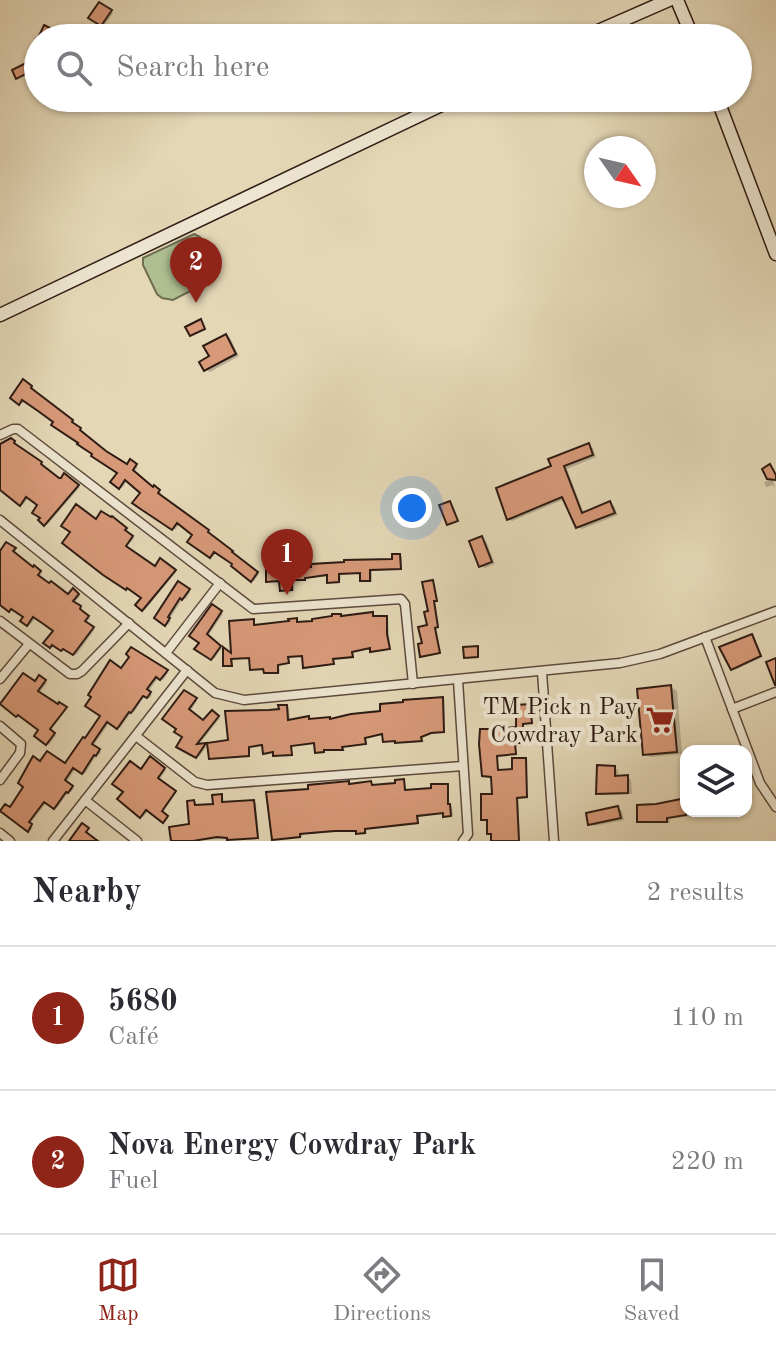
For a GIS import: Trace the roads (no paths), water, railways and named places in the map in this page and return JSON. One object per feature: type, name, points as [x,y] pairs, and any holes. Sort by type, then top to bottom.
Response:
[{"type":"street","points":[[614,24],[669,0]]},
{"type":"street","points":[[677,0],[687,24]]},
{"type":"street","points":[[0,315],[427,112]]},
{"type":"street","points":[[722,112],[776,254]]},
{"type":"street","points":[[0,435],[18,429],[253,609],[401,599],[405,604],[413,684]]},
{"type":"street","points":[[2,526],[215,693],[244,700],[636,660],[776,611]]},
{"type":"street","points":[[166,653],[220,583]]},
{"type":"street","points":[[0,621],[70,674],[82,671],[129,623]]},
{"type":"street","points":[[705,637],[760,783],[776,807]]},
{"type":"street","points":[[0,679],[29,644]]},
{"type":"street","points":[[53,841],[187,670]]},
{"type":"street","points":[[542,672],[554,841]]},
{"type":"street","points":[[458,680],[468,834],[463,841]]},
{"type":"street","points":[[732,709],[776,692]]},
{"type":"street","points":[[0,726],[21,744],[20,753],[0,780]]},
{"type":"street","points":[[136,736],[195,782],[207,785],[463,766]]},
{"type":"street","points":[[85,800],[137,841]]},
{"type":"street","points":[[0,833],[10,841]]},
{"type":"place","name":"Nova Energy Cowdray Park","points":[[196,303]]},
{"type":"place","name":"5680","points":[[287,595]]},
{"type":"place","name":"TM Pick n Pay Cowdray Park","points":[[660,720]]}]
